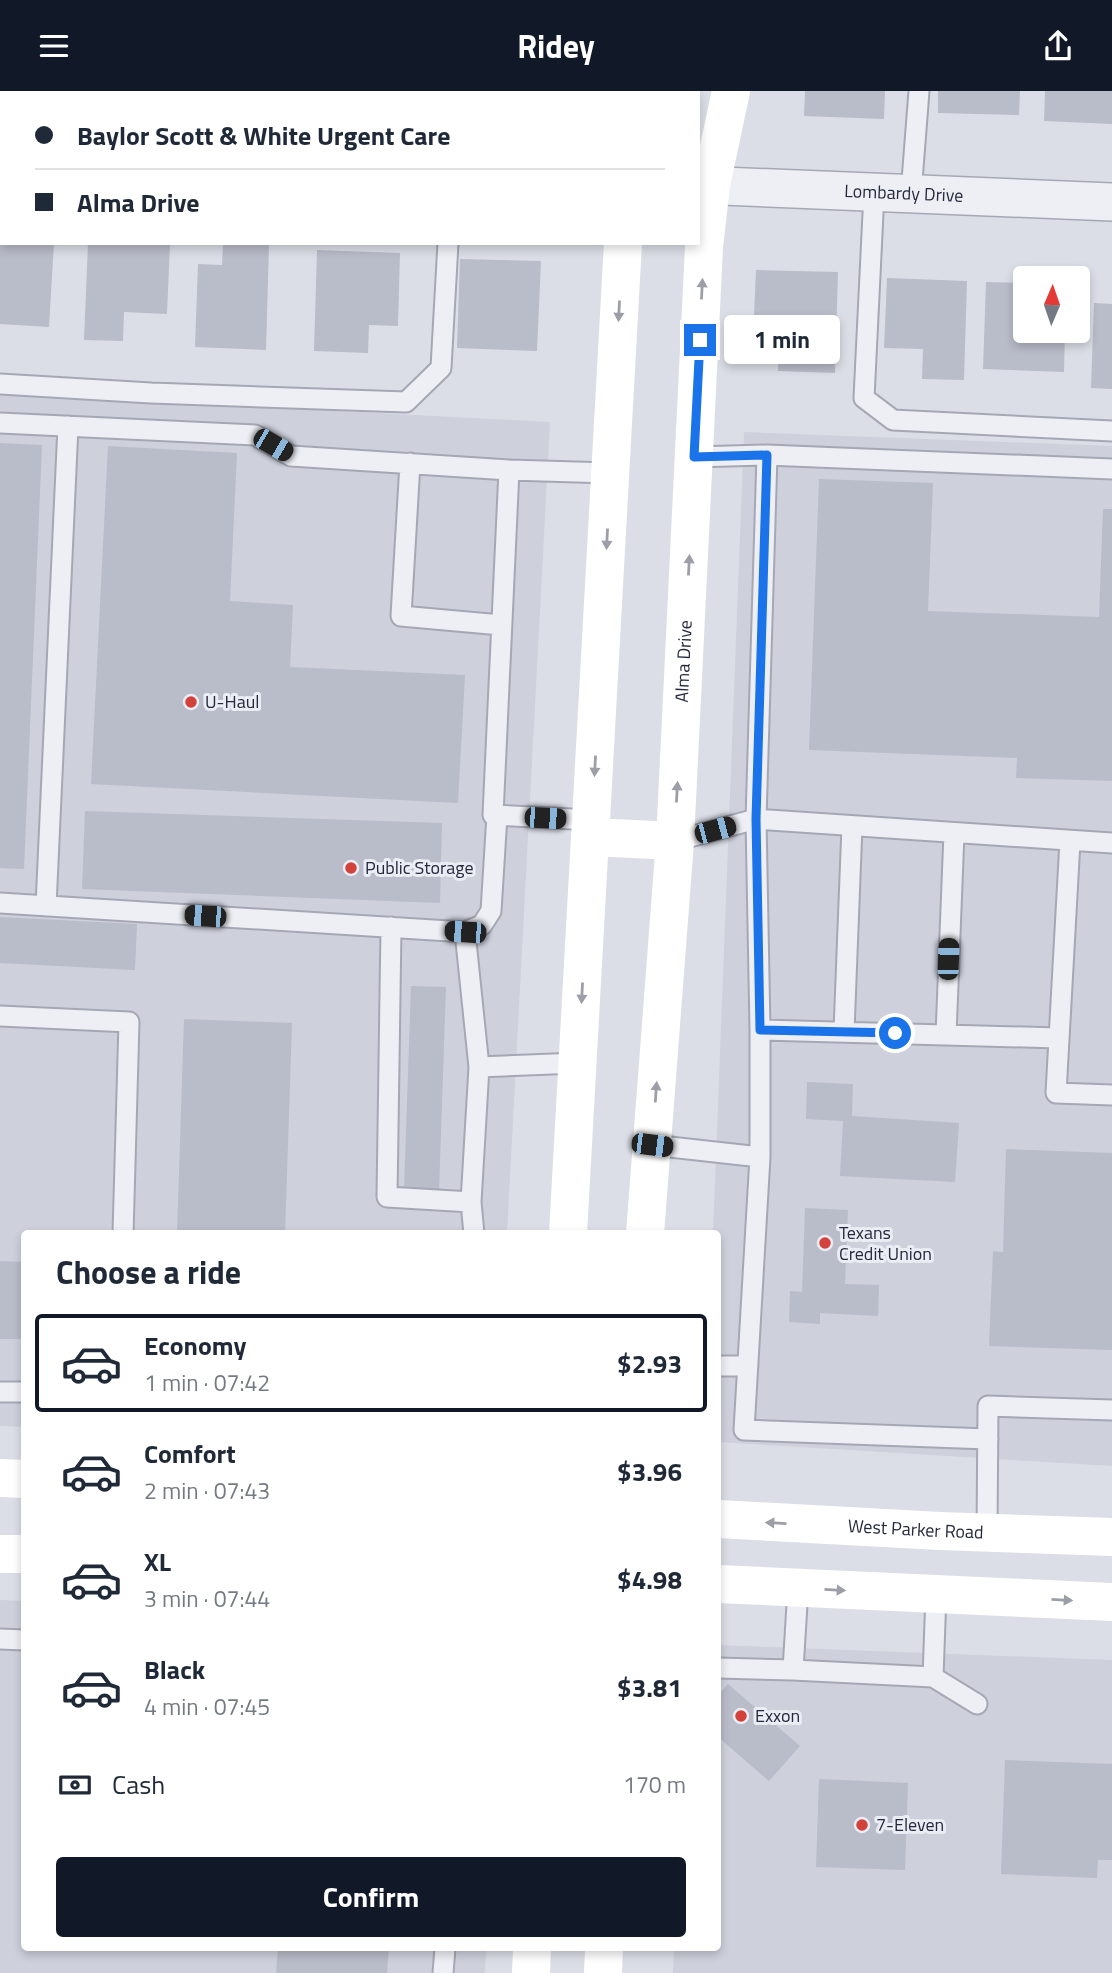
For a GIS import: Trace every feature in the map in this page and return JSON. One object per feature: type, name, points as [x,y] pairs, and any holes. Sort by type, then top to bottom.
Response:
[{"type":"main road","name":"Alma Drive","points":[[645,1230],[675,841],[705,185],[731,91]]},
{"type":"main road","points":[[568,1230],[623,245]]},
{"type":"main road","points":[[591,828],[675,841]]},
{"type":"main road","points":[[0,1478],[21,1479]]},
{"type":"main road","name":"West Parker Road","points":[[721,1519],[1112,1537]]},
{"type":"main road","points":[[0,1554],[21,1554]]},
{"type":"main road","points":[[721,1584],[1112,1602]]},
{"type":"main road","points":[[531,1973],[532,1951]]},
{"type":"main road","points":[[603,1973],[604,1951]]},
{"type":"street","name":"Lombardy Drive","points":[[705,185],[1112,202]]},
{"type":"lane","points":[[911,194],[919,91]]},
{"type":"lane","points":[[874,193],[864,398],[893,420],[1112,431]]},
{"type":"lane","points":[[0,384],[151,393],[406,402],[441,368],[448,245]]},
{"type":"lane","points":[[0,423],[255,435],[291,456],[509,470],[610,473]]},
{"type":"lane","points":[[46,906],[68,426]]},
{"type":"lane","points":[[694,457],[767,455],[1112,469]]},
{"type":"lane","points":[[767,455],[756,819],[760,1157],[744,1430],[988,1439]]},
{"type":"lane","points":[[410,463],[401,616],[501,625]]},
{"type":"lane","points":[[509,470],[493,815],[591,828]]},
{"type":"lane","points":[[0,903],[465,932],[482,925],[491,911],[498,815]]},
{"type":"lane","points":[[675,841],[756,819],[1112,843]]},
{"type":"lane","points":[[844,1031],[852,825]]},
{"type":"lane","points":[[946,1035],[954,832]]},
{"type":"lane","points":[[1070,841],[1056,1093],[1112,1094]]},
{"type":"lane","points":[[391,927],[387,1197],[471,1202]]},
{"type":"lane","points":[[465,932],[478,1067],[471,1202],[474,1230]]},
{"type":"lane","points":[[0,1016],[129,1022],[123,1230]]},
{"type":"lane","points":[[760,1030],[1059,1038]]},
{"type":"lane","points":[[478,1067],[578,1063]]},
{"type":"lane","points":[[652,1145],[760,1157]]},
{"type":"lane","points":[[721,1366],[748,1366]]},
{"type":"lane","points":[[0,1392],[21,1392]]},
{"type":"lane","points":[[987,1532],[988,1406],[1112,1410]]},
{"type":"lane","points":[[793,1670],[798,1588]]},
{"type":"lane","points":[[933,1677],[936,1594]]},
{"type":"lane","points":[[0,1639],[21,1640]]},
{"type":"lane","points":[[721,1668],[933,1677],[977,1704]]},
{"type":"lane","points":[[443,1973],[445,1951]]},
{"type":"shaded area","points":[[0,393],[550,422],[507,1230],[21,1230],[21,1427],[0,1426]]},
{"type":"shaded area","points":[[744,432],[1112,446],[1112,1466],[721,1442],[721,1230],[713,1230]]},
{"type":"shaded area","points":[[0,1600],[21,1601],[21,1951],[486,1951],[485,1973],[0,1973]]},
{"type":"shaded area","points":[[721,1645],[1112,1660],[1112,1973],[673,1973],[674,1951],[721,1951]]},
{"type":"building","points":[[805,91],[885,91],[884,119],[804,116]]},
{"type":"building","points":[[938,91],[1020,91],[1019,115],[938,113]]},
{"type":"building","points":[[1045,91],[1112,91],[1112,124],[1044,121]]},
{"type":"building","points":[[0,245],[54,245],[49,327],[0,324]]},
{"type":"building","points":[[88,245],[170,245],[167,314],[124,312],[123,341],[84,340]]},
{"type":"building","points":[[223,245],[269,245],[266,350],[195,347],[198,264],[222,265]]},
{"type":"building","points":[[317,250],[400,253],[398,326],[369,325],[368,353],[314,351]]},
{"type":"building","points":[[460,259],[541,261],[537,351],[457,348]]},
{"type":"building","points":[[756,270],[838,272],[835,373],[778,371],[779,340],[753,339]]},
{"type":"building","points":[[887,278],[967,281],[964,380],[922,379],[923,349],[884,348]]},
{"type":"building","points":[[986,282],[1013,283],[1013,343],[1065,343],[1064,372],[983,369]]},
{"type":"building","points":[[1094,303],[1112,304],[1112,389],[1091,388]]},
{"type":"building","points":[[0,443],[42,445],[24,869],[0,868]]},
{"type":"building","points":[[108,446],[237,453],[230,601],[293,605],[290,667],[465,675],[458,803],[91,784]]},
{"type":"building","points":[[819,479],[933,483],[928,611],[1099,617],[1103,509],[1112,509],[1112,781],[1016,778],[1017,758],[809,750]]},
{"type":"building","points":[[85,811],[442,823],[440,903],[82,889]]},
{"type":"building","points":[[0,917],[137,924],[135,970],[0,963]]},
{"type":"building","points":[[411,986],[446,987],[439,1191],[404,1190]]},
{"type":"building","points":[[184,1019],[292,1023],[285,1230],[177,1230]]},
{"type":"building","points":[[807,1082],[853,1084],[852,1116],[959,1123],[955,1182],[840,1176],[843,1121],[806,1119]]},
{"type":"building","points":[[1006,1149],[1112,1153],[1112,1350],[989,1346],[993,1251],[1003,1252]]},
{"type":"building","name":"Texans Credit Union","points":[[805,1208],[848,1210],[845,1284],[879,1285],[878,1316],[820,1313],[820,1324],[789,1322],[790,1291],[802,1292]]},
{"type":"building","points":[[0,1261],[21,1262],[21,1339],[0,1339]]},
{"type":"building","name":"Exxon","points":[[728,1684],[800,1746],[769,1781],[721,1740],[721,1692]]},
{"type":"building","points":[[1005,1760],[1112,1764],[1112,1860],[1098,1860],[1097,1878],[1001,1874]]},
{"type":"building","name":"7-Eleven","points":[[819,1779],[908,1783],[905,1870],[816,1867]]},
{"type":"building","points":[[278,1951],[389,1951],[387,1973],[276,1973]]},
{"type":"place","name":"U-Haul","points":[[191,702]]},
{"type":"place","name":"Public Storage","points":[[351,868]]},
{"type":"place","name":"Texans Credit Union","points":[[825,1243]]},
{"type":"place","name":"Exxon","points":[[741,1716]]},
{"type":"place","name":"7-Eleven","points":[[862,1825]]},
{"type":"route","points":[[700,340],[694,457],[767,455],[756,819],[760,1030],[895,1033]]}]
